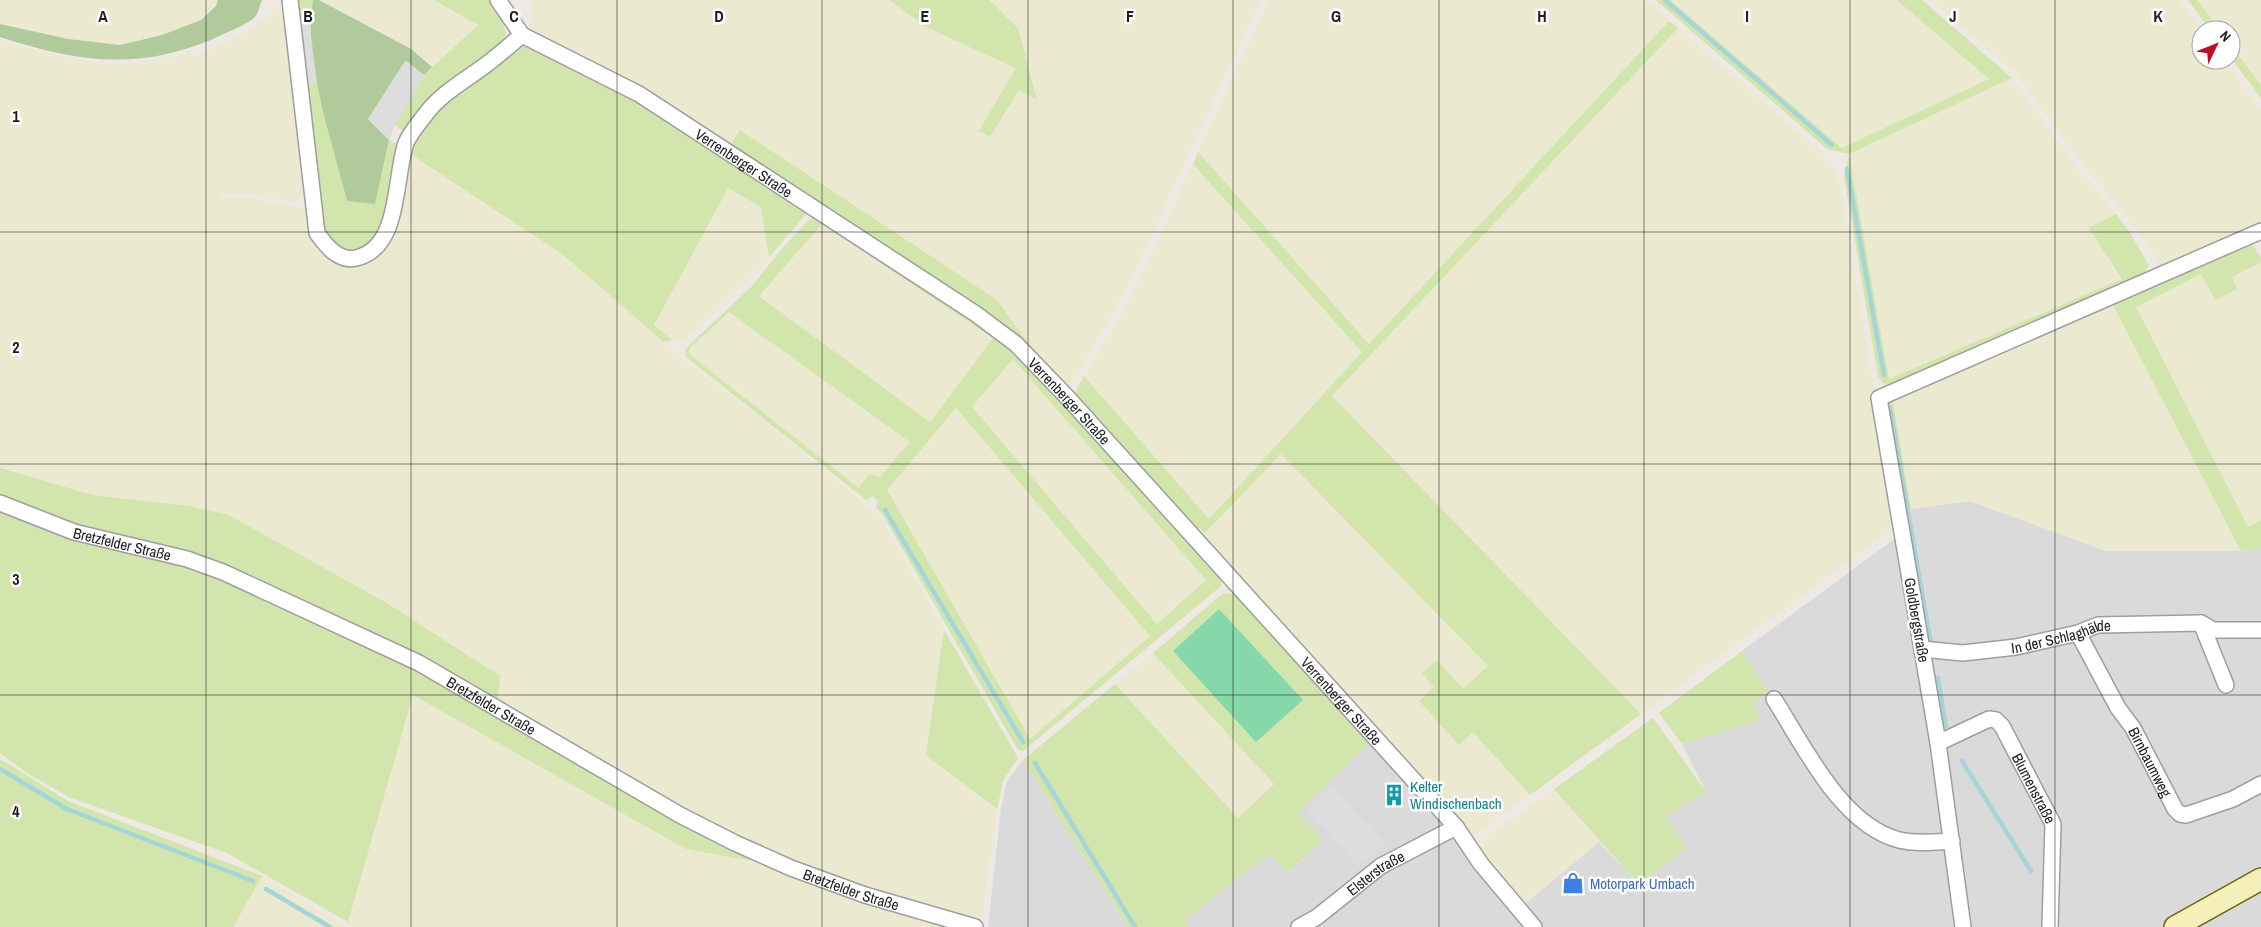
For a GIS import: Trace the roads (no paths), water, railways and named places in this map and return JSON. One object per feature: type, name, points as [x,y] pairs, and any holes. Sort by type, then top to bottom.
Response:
[{"type":"main road","points":[[2175,927],[2261,879]]},
{"type":"street","points":[[290,0],[317,233],[326,246],[335,253],[354,259],[366,255],[378,246],[388,232],[398,176],[407,141],[426,112],[452,88],[522,35]]},
{"type":"street","name":"Verrenberger Straße","points":[[498,0],[522,35],[638,94],[976,314],[1016,344],[1068,398],[1456,827],[1481,864],[1534,927]]},
{"type":"street","name":"Goldbergstraße","points":[[1963,927],[1938,744],[1879,398],[2261,231]]},
{"type":"street","name":"Bretzfelder Straße","points":[[0,503],[74,532],[187,559],[223,572],[419,663],[672,810],[735,843],[791,868],[865,894],[975,927]]},
{"type":"street","points":[[2201,623],[2226,685]]},
{"type":"street","name":"In der Schlaghälde","points":[[1922,649],[1963,653],[2016,647],[2078,633],[2098,625],[2201,623],[2213,630],[2261,630]]},
{"type":"street","name":"Birnbaumweg","points":[[2078,633],[2118,708],[2133,728],[2175,809],[2180,814],[2186,815],[2233,799],[2261,784]]},
{"type":"street","points":[[1774,699],[1836,796],[1855,816],[1876,831],[1899,840],[1952,842]]},
{"type":"street","name":"Blumenstraße","points":[[1938,744],[1989,719],[1996,720],[2002,726],[2053,824],[2050,927]]},
{"type":"street","name":"Elsterstraße","points":[[1299,927],[1317,917],[1381,866],[1456,827]]},
{"type":"waterway","points":[[1665,0],[1832,145]]},
{"type":"waterway","points":[[1847,169],[1884,375]]},
{"type":"waterway","points":[[1890,408],[1931,644]]},
{"type":"waterway","points":[[885,510],[1023,742]]},
{"type":"waterway","points":[[1938,678],[1946,726]]},
{"type":"waterway","points":[[1962,761],[2031,871]]},
{"type":"waterway","points":[[1035,763],[1135,927]]},
{"type":"waterway","points":[[0,769],[67,809],[253,881]]},
{"type":"waterway","points":[[266,889],[330,927]]},
{"type":"place","name":"Kelter Windischenbach","points":[[1394,795]]},
{"type":"place","name":"Motorpark Umbach","points":[[1573,883]]}]
